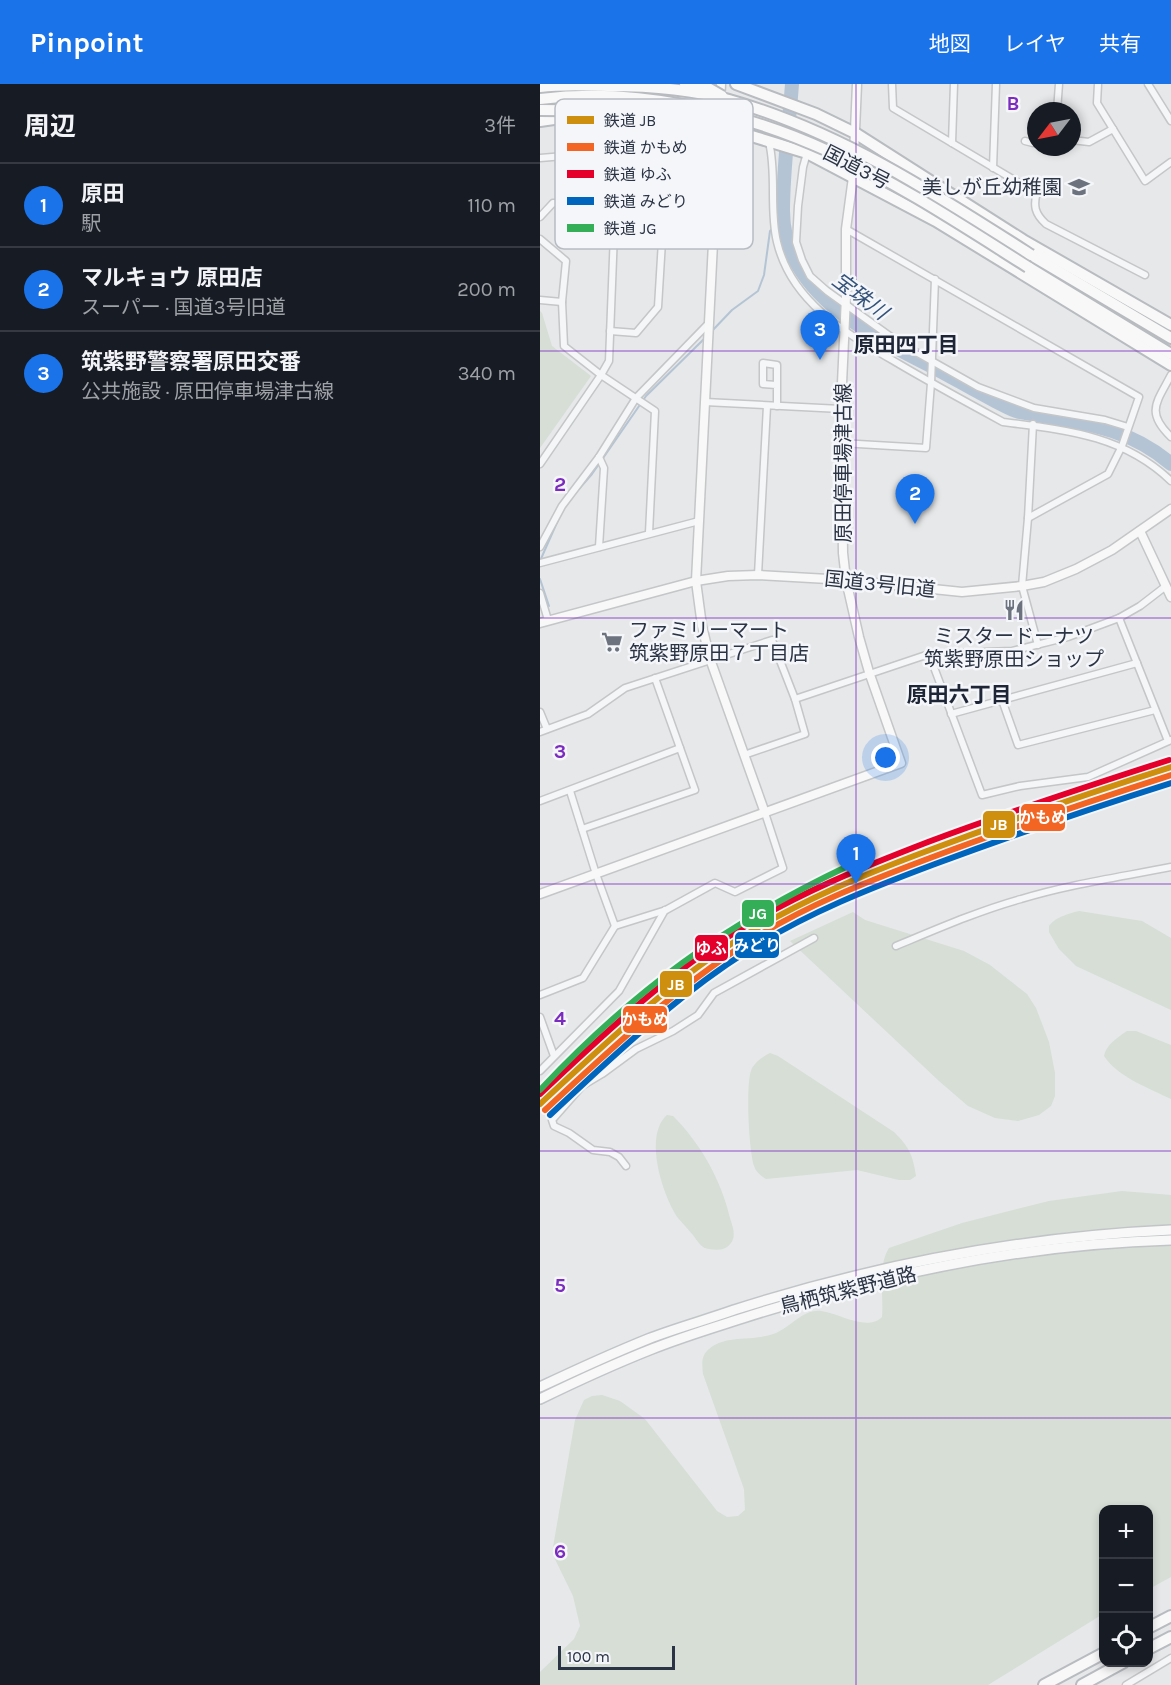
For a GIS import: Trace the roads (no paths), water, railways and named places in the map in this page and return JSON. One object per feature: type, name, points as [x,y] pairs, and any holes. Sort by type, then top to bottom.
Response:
[{"type":"highway","points":[[685,84],[708,88],[726,99]]},
{"type":"highway","points":[[736,84],[816,114],[855,133],[1011,233],[1171,325]]},
{"type":"highway","name":"国道3号","points":[[540,87],[635,86],[721,99]]},
{"type":"highway","name":"国道3号","points":[[540,99],[611,97],[631,99]]},
{"type":"highway","name":"国道3号","points":[[753,108],[864,154],[1171,338]]},
{"type":"highway","points":[[540,110],[555,110]]},
{"type":"highway","points":[[540,121],[555,118]]},
{"type":"highway","name":"国道3号","points":[[753,123],[828,151],[908,194],[1026,270],[1171,354]]},
{"type":"highway","points":[[753,129],[828,151]]},
{"type":"highway","points":[[753,136],[802,151],[936,221],[1010,266],[1026,270],[1171,365]]},
{"type":"highway","points":[[1153,1626],[1171,1616]]},
{"type":"highway","points":[[1153,1647],[1171,1637]]},
{"type":"highway","points":[[1044,1685],[1099,1656]]},
{"type":"highway","points":[[1082,1685],[1115,1667]]},
{"type":"main road","name":"鳥栖筑紫野道路","points":[[540,1387],[650,1338],[794,1291],[878,1269],[1021,1243],[1076,1236],[1171,1230]]},
{"type":"main road","name":"鳥栖筑紫野道路","points":[[540,1399],[654,1348],[797,1300],[892,1278],[1023,1253],[1171,1240]]},
{"type":"street","points":[[720,99],[721,84]]},
{"type":"street","name":"原田停車場津古線","points":[[765,813],[901,763],[869,672],[846,580],[843,553],[841,443],[846,229],[853,177],[857,84]]},
{"type":"street","points":[[892,84],[893,108],[1037,192],[1034,201],[1036,210],[1046,224],[1144,275]]},
{"type":"street","points":[[952,143],[954,84]]},
{"type":"street","points":[[993,168],[996,84]]},
{"type":"street","points":[[1058,102],[1059,84]]},
{"type":"street","points":[[1098,84],[1097,103],[1145,181],[1171,162]]},
{"type":"street","points":[[1148,84],[1171,121]]},
{"type":"street","points":[[1081,141],[1089,142],[1113,129]]},
{"type":"street","points":[[772,142],[773,220],[783,263],[801,291],[819,311],[845,332],[1003,422],[1069,430],[1122,446],[1144,459],[1171,481]]},
{"type":"street","points":[[802,151],[803,167],[796,242],[810,276],[827,291],[898,342],[978,387],[1034,408],[1106,420],[1128,427]]},
{"type":"street","points":[[540,158],[555,157]]},
{"type":"street","points":[[540,217],[555,202]]},
{"type":"street","points":[[846,229],[1139,397],[1122,446],[1108,474],[1028,518]]},
{"type":"street","points":[[540,239],[566,261],[562,302],[564,346],[601,375],[656,411],[650,533]]},
{"type":"street","points":[[540,464],[609,361],[614,249]]},
{"type":"street","points":[[610,331],[636,333],[658,307],[662,249]]},
{"type":"street","points":[[540,995],[583,978],[615,926],[666,910],[716,883],[735,892],[783,868],[710,659],[702,626],[696,581],[713,249]]},
{"type":"street","points":[[841,443],[926,448],[935,279]]},
{"type":"street","points":[[540,300],[562,302]]},
{"type":"street","points":[[540,547],[562,506],[599,457],[636,398],[710,323]]},
{"type":"street","points":[[1171,375],[1156,404],[1154,414],[1160,427],[1171,437]]},
{"type":"street","points":[[776,385],[777,406]]},
{"type":"street","points":[[705,402],[842,409]]},
{"type":"street","points":[[758,575],[767,406]]},
{"type":"street","points":[[1033,424],[1022,586],[1038,645]]},
{"type":"street","points":[[599,457],[604,468],[599,547]]},
{"type":"street","name":"国道3号旧道","points":[[544,622],[696,581],[758,575],[846,580],[962,592],[1022,586],[1044,582],[1076,569],[1112,550],[1171,509]]},
{"type":"street","points":[[540,563],[699,521]]},
{"type":"street","points":[[1140,531],[1171,597]]},
{"type":"street","points":[[795,699],[869,672],[928,654],[1012,651],[1068,637],[1119,618],[1140,606],[1166,586]]},
{"type":"street","points":[[540,593],[544,622]]},
{"type":"street","points":[[928,654],[982,795],[1020,786],[1088,777],[1169,740],[1119,618]]},
{"type":"street","points":[[540,712],[543,731],[588,714],[625,688],[772,640],[795,699],[805,734],[744,755]]},
{"type":"street","points":[[951,714],[1137,663]]},
{"type":"street","points":[[582,829],[694,790],[655,678]]},
{"type":"street","points":[[1002,700],[1018,746],[1155,710]]},
{"type":"street","points":[[540,801],[680,748]]},
{"type":"street","points":[[570,791],[615,926]]},
{"type":"street","points":[[540,894],[765,813]]},
{"type":"street","points":[[896,946],[968,916],[1022,898],[1171,867]]},
{"type":"street","points":[[540,1071],[619,991],[666,910]]},
{"type":"street","points":[[626,1166],[619,1157],[610,1152],[593,1150],[569,1133],[554,1126],[552,1120],[582,1086],[636,1049],[698,1015],[714,993],[814,938]]},
{"type":"street","points":[[540,1017],[554,1056]]},
{"type":"street","points":[[1126,1685],[1171,1658]]},
{"type":"waterway","name":"宝珠川","points":[[792,84],[783,211],[787,239],[797,264],[812,286],[832,306],[879,338],[1007,407],[1019,412],[1099,427],[1118,433],[1154,451],[1171,464]]},
{"type":"waterway","points":[[711,332],[732,310],[758,291],[764,275],[770,231],[784,218]]},
{"type":"waterway","points":[[578,490],[592,474],[646,396],[705,338]]},
{"type":"waterway","points":[[540,561],[562,511]]},
{"type":"waterway","points":[[540,579],[549,606]]},
{"type":"railway","points":[[848,866],[855,863]]},
{"type":"rail line","name":"ゆふ","points":[[540,1094],[611,1028],[686,966],[739,930],[785,904],[855,871],[928,842],[1169,760]]},
{"type":"rail line","name":"JB","points":[[540,1104],[662,994],[742,937],[786,912],[856,879],[927,851],[1171,767]]},
{"type":"rail line","name":"かもめ","points":[[545,1110],[642,1022],[692,981],[745,944],[789,918],[858,886],[930,858],[1171,775]]},
{"type":"rail line","name":"みどり","points":[[550,1115],[646,1028],[696,987],[749,950],[794,924],[863,892],[935,864],[1171,783]]},
{"type":"rail line","name":"JG","points":[[540,1090],[610,1021],[683,963],[721,936],[761,912],[848,866]]},
{"type":"place","name":"美しが丘幼稚園","points":[[1079,187]]},
{"type":"place","name":"筑紫野警察署原田交番","points":[[820,360]]},
{"type":"place","name":"マルキョウ 原田店","points":[[915,524]]},
{"type":"place","name":"ミスタードーナツ 筑紫野原田ショップ","points":[[1014,610]]},
{"type":"place","name":"ファミリーマート 筑紫野原田７丁目店","points":[[612,642]]},
{"type":"place","name":"原田","points":[[856,884]]},
{"type":"district","name":"原田四丁目","points":[[906,345]]},
{"type":"district","name":"原田六丁目","points":[[959,695]]}]
